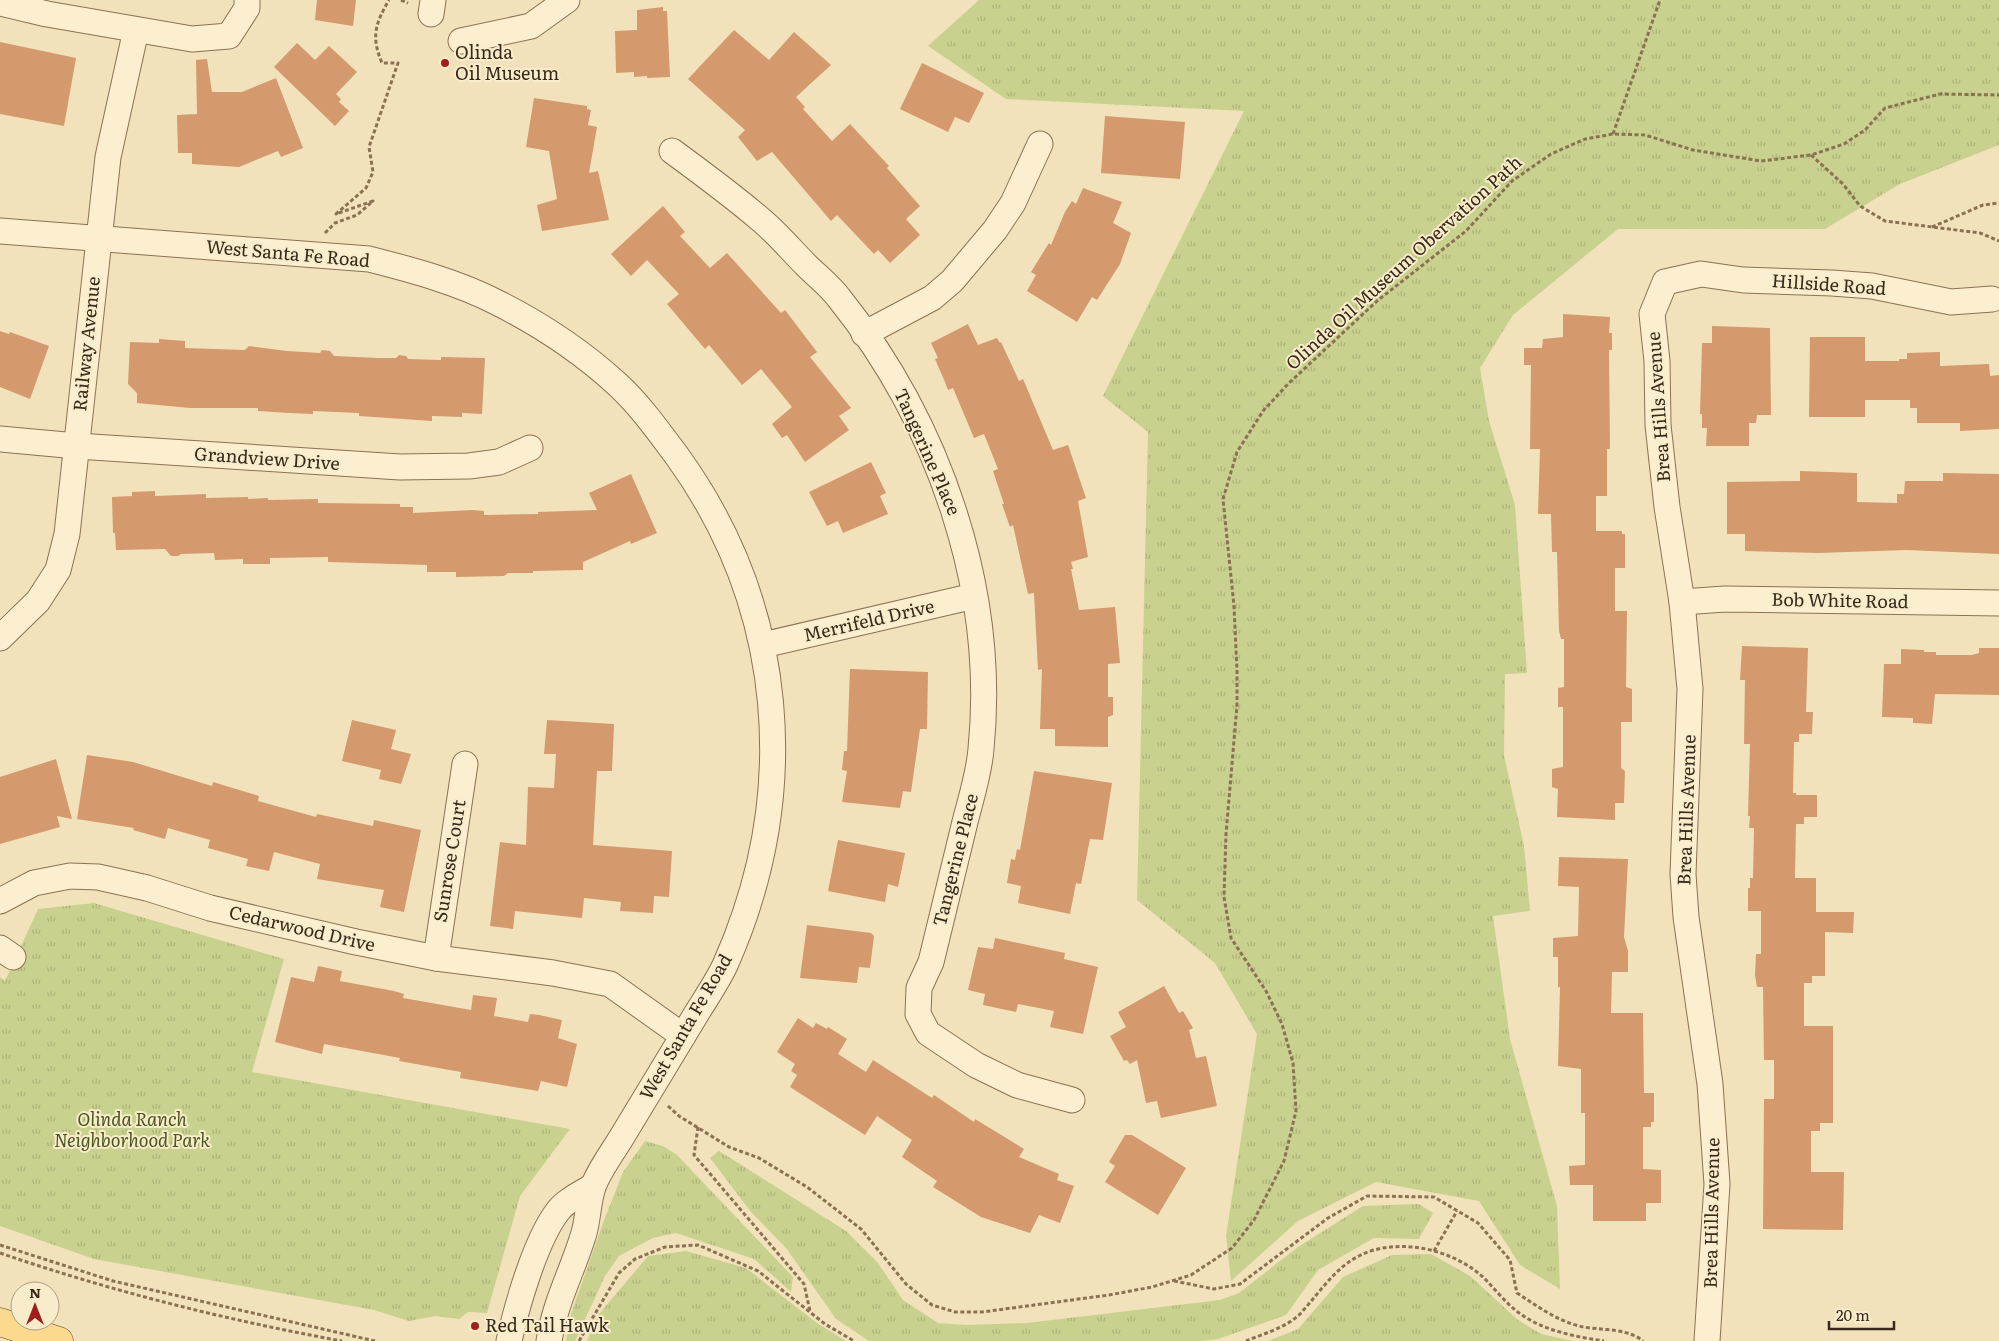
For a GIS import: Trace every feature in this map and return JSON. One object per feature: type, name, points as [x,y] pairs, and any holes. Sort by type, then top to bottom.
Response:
[{"type":"main road","points":[[0,1322],[59,1341]]},
{"type":"street","points":[[0,3],[192,39],[229,36],[247,8],[247,0]]},
{"type":"street","points":[[461,41],[531,26],[567,0]]},
{"type":"street","name":"Railway Avenue","points":[[0,638],[38,601],[58,570],[68,534],[108,157],[136,30]]},
{"type":"street","points":[[864,334],[932,298],[952,281],[995,230],[1013,203],[1040,144]]},
{"type":"street","name":"Tangerine Place","points":[[672,151],[762,221],[838,298],[891,374],[937,466],[955,511],[974,596],[983,658],[981,751],[931,962],[920,988],[918,1014],[928,1033],[976,1065],[1017,1084],[1072,1100]]},
{"type":"street","name":"West Santa Fe Road","points":[[0,231],[98,240],[335,255],[369,259],[416,271],[495,301],[562,341],[618,385],[658,431],[702,491],[733,551],[752,603],[763,645],[773,742],[770,801],[759,866],[743,920],[724,966],[593,1186],[584,1232],[559,1296],[549,1341]]},
{"type":"street","name":"Hillside Road","points":[[1665,282],[1701,274],[1743,280],[1872,286],[1951,302],[1992,299]]},
{"type":"street","name":"Brea Hills Avenue","points":[[1665,282],[1652,314],[1657,361],[1658,425],[1667,507],[1682,602],[1690,689],[1683,874],[1686,917],[1710,1084],[1717,1184],[1707,1341]]},
{"type":"street","name":"Grandview Drive","points":[[0,439],[76,446],[400,467],[468,466],[499,462],[530,448]]},
{"type":"street","name":"Merrifeld Drive","points":[[763,645],[974,596]]},
{"type":"street","name":"Bob White Road","points":[[1682,602],[1725,600],[1999,603]]},
{"type":"street","name":"Sunrose Court","points":[[436,958],[465,764]]},
{"type":"street","name":"Cedarwood Drive","points":[[0,901],[34,883],[70,876],[98,877],[147,888],[210,908],[356,942],[436,958],[553,973],[610,984],[683,1036]]},
{"type":"street","name":"West Santa Fe Road","points":[[509,1341],[515,1312],[538,1249],[558,1210],[593,1186]]},
{"type":"path","points":[[325,234],[335,223],[357,215],[373,201],[336,214],[366,188],[373,172],[369,147],[398,62],[382,62],[375,46],[378,20],[389,0]]},
{"type":"path","points":[[1613,134],[1660,0]]},
{"type":"path","name":"Olinda Oil Museum Obervation Path","points":[[665,1103],[680,1116],[729,1146],[759,1158],[807,1187],[861,1229],[906,1284],[932,1305],[955,1312],[982,1312],[1109,1295],[1152,1287],[1191,1275],[1232,1248],[1254,1220],[1284,1161],[1296,1111],[1293,1063],[1282,1024],[1266,991],[1231,938],[1224,897],[1226,834],[1237,705],[1237,670],[1234,606],[1223,499],[1237,452],[1262,411],[1288,384],[1377,301],[1466,231],[1512,181],[1550,154],[1585,139],[1613,134],[1644,135],[1693,150],[1761,161],[1811,155],[1844,144],[1865,130],[1884,108],[1940,94],[1999,95]]},
{"type":"path","points":[[1811,155],[1843,184],[1860,206],[1885,221],[1980,233],[1999,240]]},
{"type":"path","points":[[1930,228],[1983,205],[1999,203]]},
{"type":"path","points":[[698,1127],[694,1155],[804,1284],[810,1311]]},
{"type":"path","points":[[1172,1281],[1214,1289],[1240,1284],[1328,1218],[1367,1196],[1434,1197],[1478,1223],[1510,1260],[1517,1293],[1548,1314],[1580,1326],[1608,1329],[1639,1338],[1643,1341]]},
{"type":"path","points":[[1434,1251],[1458,1211]]},
{"type":"path","points":[[0,1245],[113,1281],[375,1341]]},
{"type":"path","points":[[579,1341],[619,1273],[635,1259],[665,1247],[698,1245],[758,1270],[826,1324],[854,1341]]},
{"type":"path","points":[[1246,1341],[1300,1314],[1310,1300],[1338,1271],[1355,1259],[1373,1251],[1392,1247],[1410,1247],[1434,1251],[1460,1260],[1482,1277],[1522,1316],[1578,1338],[1604,1341]]},
{"type":"path","points":[[0,1253],[129,1293],[274,1329],[342,1341]]},
{"type":"green space","points":[[979,0],[1999,0],[1999,145],[1900,184],[1825,229],[1618,229],[1513,315],[1480,368],[1489,421],[1515,505],[1527,673],[1505,674],[1504,755],[1524,846],[1530,911],[1493,916],[1510,1039],[1557,1206],[1560,1289],[1520,1265],[1479,1201],[1376,1182],[1298,1221],[1231,1281],[1226,1236],[1257,1034],[1215,963],[1137,900],[1148,432],[1103,396],[1244,111],[1006,99],[928,46]]},
{"type":"green space","name":"Olinda Ranch Neighborhood Park","points":[[94,903],[284,959],[252,1072],[570,1129],[520,1196],[487,1313],[468,1312],[459,1319],[435,1316],[409,1321],[374,1310],[94,1259],[0,1226],[0,977],[5,981],[38,909]]},
{"type":"green space","points":[[645,1141],[663,1146],[677,1155],[793,1277],[791,1292],[754,1259],[676,1233],[653,1238],[619,1256],[605,1276],[575,1341],[566,1341],[571,1314],[623,1172]]},
{"type":"green space","points":[[719,1151],[846,1231],[878,1263],[903,1300],[938,1323],[965,1325],[1027,1323],[1220,1300],[1239,1293],[1298,1247],[1363,1206],[1419,1204],[1433,1213],[1419,1239],[1374,1238],[1318,1270],[1286,1315],[1218,1339],[1202,1341],[869,1341],[836,1319],[786,1248],[751,1212],[710,1158]]},
{"type":"green space","points":[[686,1251],[746,1268],[817,1323],[846,1341],[587,1341],[599,1314],[648,1256]]},
{"type":"green space","points":[[1431,1254],[1470,1276],[1518,1320],[1541,1334],[1573,1341],[1268,1341],[1298,1329],[1343,1277],[1392,1255]]},
{"type":"building","points":[[317,0],[356,0],[353,26],[315,20]]},
{"type":"building","points":[[663,7],[663,11],[667,11],[670,77],[647,78],[647,76],[634,77],[634,72],[616,73],[615,31],[637,30],[637,10]]},
{"type":"building","points":[[734,30],[769,60],[794,32],[831,65],[796,97],[805,107],[803,109],[832,141],[850,124],[889,166],[887,168],[920,206],[906,219],[920,235],[890,263],[878,250],[874,254],[837,215],[831,221],[772,152],[757,161],[738,137],[745,130],[688,79]]},
{"type":"building","points":[[0,42],[76,58],[64,126],[0,114]]},
{"type":"building","points":[[297,43],[315,60],[329,46],[357,72],[336,94],[341,99],[339,102],[349,111],[335,126],[274,67]]},
{"type":"building","points":[[207,59],[212,92],[242,92],[276,78],[303,148],[281,157],[278,151],[239,167],[192,164],[192,153],[178,153],[177,115],[197,114],[196,60]]},
{"type":"building","points":[[922,63],[984,93],[969,123],[955,117],[948,132],[900,109]]},
{"type":"building","points":[[534,98],[587,106],[587,109],[591,110],[588,125],[597,127],[589,173],[598,171],[609,220],[542,231],[537,205],[557,199],[549,151],[526,147]]},
{"type":"building","points":[[1105,116],[1185,122],[1180,179],[1101,173]]},
{"type":"building","points":[[1083,188],[1122,202],[1113,223],[1131,233],[1120,264],[1097,300],[1092,297],[1077,322],[1027,291],[1036,275],[1031,272],[1049,243],[1051,245],[1065,212],[1072,201],[1076,204]]},
{"type":"building","points":[[663,206],[685,232],[680,236],[710,268],[727,253],[781,313],[785,310],[817,352],[810,357],[851,408],[839,416],[849,430],[805,462],[787,435],[782,438],[772,424],[792,407],[761,369],[742,385],[709,345],[705,349],[667,304],[679,294],[647,260],[631,276],[611,254]]},
{"type":"building","points":[[1563,314],[1610,317],[1609,333],[1612,333],[1612,350],[1609,350],[1610,449],[1607,449],[1607,496],[1596,496],[1596,531],[1622,531],[1622,534],[1625,534],[1625,568],[1615,568],[1615,611],[1627,611],[1626,687],[1632,689],[1632,722],[1621,722],[1621,768],[1625,771],[1624,803],[1615,803],[1615,820],[1557,817],[1558,789],[1552,787],[1552,769],[1563,767],[1563,707],[1558,707],[1558,688],[1564,687],[1564,639],[1561,639],[1559,631],[1557,552],[1552,552],[1551,514],[1538,514],[1540,449],[1530,449],[1531,365],[1524,365],[1524,348],[1542,348],[1543,339],[1563,337]]},
{"type":"building","points":[[968,324],[978,345],[997,338],[1001,342],[1019,381],[1023,379],[1053,450],[1068,445],[1086,498],[1078,501],[1088,557],[1071,562],[1073,569],[1071,569],[1079,610],[1115,607],[1120,663],[1108,664],[1108,697],[1113,697],[1113,715],[1108,717],[1108,747],[1055,746],[1055,729],[1040,729],[1042,669],[1038,670],[1034,593],[1028,594],[1013,525],[1010,527],[993,471],[998,469],[984,434],[974,438],[953,388],[948,390],[935,359],[938,358],[931,343]]},
{"type":"building","points":[[1712,326],[1770,328],[1771,415],[1757,415],[1756,423],[1749,423],[1749,446],[1706,446],[1707,428],[1702,428],[1702,414],[1700,414],[1702,343],[1712,343]]},
{"type":"building","points":[[0,331],[9,334],[10,332],[49,346],[30,399],[0,387]]},
{"type":"building","points":[[1810,337],[1865,337],[1865,361],[1899,361],[1899,359],[1907,359],[1907,353],[1940,352],[1940,366],[1989,364],[1990,376],[1999,375],[1999,429],[1960,431],[1960,423],[1917,423],[1917,408],[1910,408],[1910,400],[1865,400],[1865,417],[1809,417]]},
{"type":"building","points":[[159,339],[185,341],[185,348],[245,350],[249,346],[320,353],[322,350],[330,351],[334,356],[396,358],[399,355],[406,356],[408,359],[441,360],[441,357],[485,358],[482,414],[462,413],[462,417],[432,416],[432,421],[359,416],[359,413],[313,411],[313,414],[289,413],[258,411],[258,408],[190,408],[137,403],[137,393],[128,384],[130,342],[159,343]]},
{"type":"building","points":[[871,462],[886,493],[880,496],[888,514],[843,533],[838,521],[827,526],[809,492]]},
{"type":"building","points":[[1800,471],[1857,473],[1857,502],[1897,503],[1897,494],[1904,494],[1905,481],[1943,481],[1943,473],[1999,474],[1999,554],[1906,550],[1819,553],[1745,551],[1745,534],[1727,534],[1727,482],[1800,481]]},
{"type":"building","points":[[631,474],[657,533],[631,544],[630,541],[583,562],[583,570],[533,571],[533,573],[508,573],[504,576],[456,577],[456,572],[427,572],[427,565],[328,562],[328,557],[270,558],[270,564],[243,564],[243,559],[215,560],[214,553],[171,556],[165,549],[116,550],[115,533],[113,533],[112,497],[132,496],[132,492],[155,491],[155,496],[206,494],[206,498],[318,499],[318,503],[400,504],[400,507],[413,507],[413,513],[472,510],[484,511],[484,515],[538,514],[538,512],[597,510],[589,493]]},
{"type":"building","points":[[1742,646],[1808,648],[1806,712],[1813,712],[1812,734],[1799,734],[1799,742],[1794,742],[1793,793],[1796,793],[1796,795],[1817,795],[1817,817],[1804,817],[1804,824],[1796,824],[1795,878],[1816,878],[1816,912],[1854,912],[1853,933],[1825,932],[1825,976],[1812,976],[1812,983],[1804,983],[1804,1026],[1833,1026],[1833,1123],[1820,1123],[1820,1131],[1811,1131],[1811,1172],[1844,1172],[1843,1230],[1763,1229],[1764,1099],[1774,1099],[1774,1060],[1764,1060],[1763,987],[1757,987],[1755,975],[1756,954],[1761,954],[1761,911],[1748,911],[1748,888],[1750,888],[1750,878],[1753,878],[1754,828],[1749,828],[1750,816],[1748,816],[1750,744],[1744,744],[1745,680],[1740,680]]},
{"type":"building","points":[[1979,648],[1999,648],[1999,695],[1935,694],[1932,724],[1913,723],[1913,718],[1882,717],[1884,664],[1901,664],[1901,649],[1936,652],[1936,655],[1972,655],[1979,653]]},
{"type":"building","points":[[850,669],[928,672],[927,729],[920,729],[911,792],[903,791],[900,808],[842,802],[847,771],[842,770],[844,751],[847,751]]},
{"type":"building","points":[[352,720],[396,730],[391,749],[411,754],[401,784],[379,779],[381,770],[342,761]]},
{"type":"building","points":[[547,720],[614,724],[612,771],[597,771],[593,845],[672,851],[669,897],[654,896],[653,913],[620,911],[621,902],[584,898],[582,918],[515,911],[513,929],[490,926],[500,842],[526,845],[528,787],[554,788],[556,754],[544,754]]},
{"type":"building","points":[[87,755],[133,762],[212,786],[213,782],[259,796],[258,801],[316,817],[317,814],[373,826],[374,820],[421,830],[404,912],[380,907],[384,890],[317,879],[320,864],[274,852],[269,871],[246,866],[248,859],[208,848],[210,840],[168,828],[165,839],[133,830],[134,828],[77,819]]},
{"type":"building","points":[[56,759],[72,819],[57,816],[60,827],[0,844],[0,777]]},
{"type":"building","points":[[1034,771],[1112,783],[1103,840],[1090,839],[1081,884],[1076,883],[1070,914],[1018,903],[1021,886],[1007,883],[1011,859],[1015,860],[1017,849],[1020,850]]},
{"type":"building","points":[[838,840],[905,853],[898,887],[888,884],[885,902],[828,891]]},
{"type":"building","points":[[1559,857],[1628,859],[1624,937],[1628,951],[1628,972],[1612,972],[1611,1013],[1643,1013],[1644,1093],[1654,1093],[1654,1122],[1651,1122],[1651,1127],[1643,1127],[1643,1169],[1661,1170],[1661,1203],[1646,1203],[1646,1221],[1593,1221],[1593,1185],[1570,1185],[1569,1166],[1585,1165],[1585,1113],[1581,1113],[1581,1069],[1558,1066],[1560,987],[1558,987],[1558,957],[1553,957],[1553,938],[1578,936],[1579,887],[1558,886]]},
{"type":"building","points":[[807,925],[871,933],[874,936],[870,968],[859,967],[857,983],[800,978]]},
{"type":"building","points":[[995,938],[1065,953],[1064,959],[1098,967],[1083,1034],[1050,1027],[1054,1011],[1018,1004],[1016,1012],[983,1005],[985,994],[968,990],[978,947],[993,949]]},
{"type":"building","points":[[318,966],[342,971],[340,981],[394,991],[404,994],[403,998],[471,1010],[473,995],[497,998],[494,1016],[528,1022],[530,1014],[562,1020],[558,1038],[577,1044],[567,1087],[541,1081],[538,1091],[460,1078],[461,1072],[399,1061],[400,1058],[324,1044],[322,1054],[275,1042],[291,977],[314,982]]},
{"type":"building","points":[[1164,986],[1179,1013],[1183,1011],[1193,1028],[1189,1030],[1196,1058],[1206,1056],[1217,1106],[1161,1118],[1157,1101],[1146,1103],[1137,1060],[1130,1064],[1127,1060],[1124,1061],[1110,1036],[1126,1027],[1118,1012]]},
{"type":"building","points":[[798,1018],[813,1028],[816,1023],[827,1029],[828,1027],[847,1039],[838,1054],[866,1072],[873,1060],[932,1098],[934,1095],[974,1122],[975,1119],[1024,1149],[1019,1157],[1059,1174],[1057,1180],[1074,1186],[1060,1223],[1039,1215],[1030,1233],[981,1217],[933,1187],[937,1181],[902,1157],[912,1140],[877,1116],[865,1135],[790,1087],[797,1075],[791,1071],[795,1064],[777,1052]]},
{"type":"building","points":[[1125,1135],[1132,1135],[1186,1168],[1158,1215],[1105,1182],[1115,1166],[1109,1162]]},
{"type":"place","name":"Olinda Oil Museum","points":[[445,63]]},
{"type":"place","name":"Red Tail Hawk","points":[[475,1326]]}]
